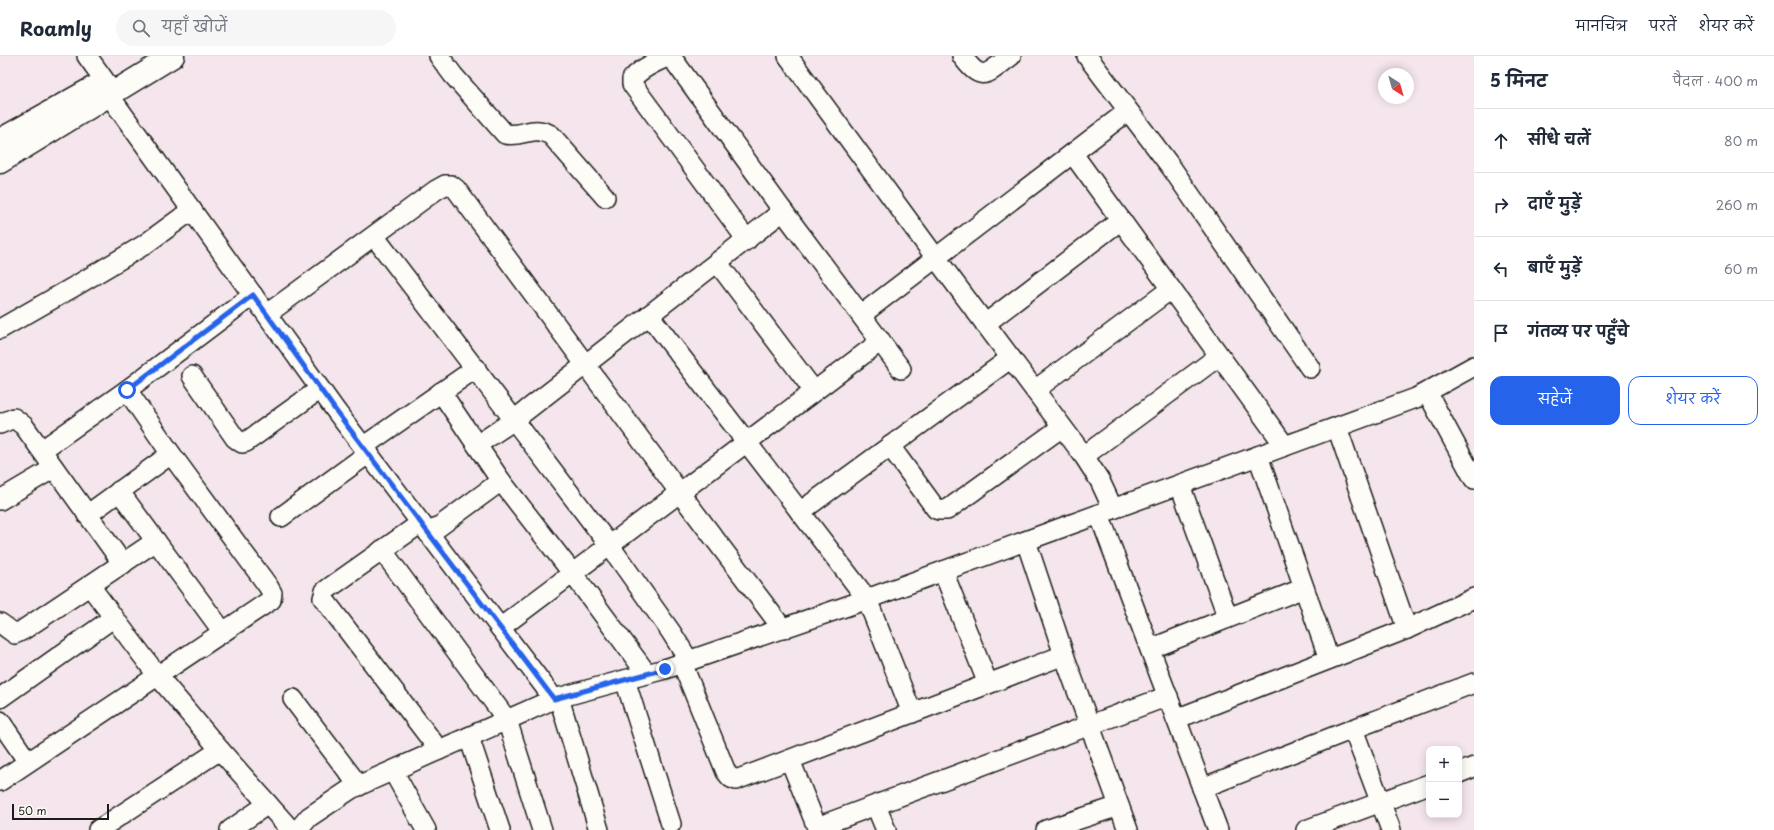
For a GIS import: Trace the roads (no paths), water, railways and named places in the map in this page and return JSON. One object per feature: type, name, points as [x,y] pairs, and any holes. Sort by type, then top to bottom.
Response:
[{"type":"main road","points":[[0,162],[107,88],[147,56]]},
{"type":"main road","points":[[0,140],[173,56]]},
{"type":"street","points":[[87,56],[107,88],[192,210],[320,389],[500,628],[556,699],[599,830]]},
{"type":"street","points":[[439,56],[453,75],[505,134],[511,135],[543,130],[551,135],[605,197]]},
{"type":"street","points":[[788,56],[1084,456],[1100,481],[1106,512],[1150,649],[1218,830]]},
{"type":"street","points":[[962,56],[972,70],[978,73],[986,74],[1011,56]]},
{"type":"street","points":[[746,240],[632,84],[632,79],[636,75],[667,57],[675,62],[783,212],[901,369]]},
{"type":"street","points":[[1096,59],[1128,111],[1171,167],[1310,368]]},
{"type":"street","points":[[861,315],[1128,111]]},
{"type":"street","points":[[1072,154],[1285,446]]},
{"type":"street","points":[[267,314],[436,190],[445,185],[451,185],[461,195],[680,493],[783,628]]},
{"type":"street","points":[[0,329],[144,245],[192,210]]},
{"type":"street","points":[[477,445],[514,420],[783,212]]},
{"type":"street","points":[[985,324],[1121,220]]},
{"type":"street","points":[[374,236],[476,368],[610,546],[671,632],[686,662],[729,777],[733,780],[790,760],[1064,655]]},
{"type":"street","points":[[717,262],[814,391]]},
{"type":"street","points":[[1035,390],[1171,289]]},
{"type":"street","points":[[42,450],[127,390],[253,295]]},
{"type":"street","points":[[649,316],[867,600],[912,713]]},
{"type":"street","points":[[500,628],[881,341]]},
{"type":"street","points":[[1084,456],[1220,356]]},
{"type":"street","points":[[800,512],[1011,358]]},
{"type":"street","points":[[298,830],[309,817],[359,786],[556,699],[686,662],[867,600],[1416,398],[1474,366]]},
{"type":"street","points":[[280,517],[366,449],[441,392],[476,368]]},
{"type":"street","points":[[192,376],[235,438],[242,443],[246,442],[320,389]]},
{"type":"street","points":[[0,781],[271,600],[272,593],[171,454],[127,390]]},
{"type":"street","points":[[441,392],[501,481],[573,574],[647,674]]},
{"type":"street","points":[[1427,392],[1474,480]]},
{"type":"street","points":[[0,424],[14,418],[20,421],[122,564]]},
{"type":"street","points":[[890,446],[936,508],[947,510],[1062,427]]},
{"type":"street","points":[[1337,427],[1407,629]]},
{"type":"street","points":[[87,514],[171,454]]},
{"type":"street","points":[[1258,456],[1329,659]]},
{"type":"street","points":[[0,500],[54,468]]},
{"type":"street","points":[[439,750],[323,598],[325,591],[382,550],[425,529],[501,481]]},
{"type":"street","points":[[1180,485],[1228,618]]},
{"type":"street","points":[[119,491],[223,632]]},
{"type":"street","points":[[0,623],[15,634],[90,586],[156,541]]},
{"type":"street","points":[[1026,541],[1064,655],[1128,830]]},
{"type":"street","points":[[382,550],[507,720],[542,830]]},
{"type":"street","points":[[943,571],[988,684]]},
{"type":"street","points":[[90,586],[157,675],[220,750],[291,830]]},
{"type":"street","points":[[1150,649],[1304,588]]},
{"type":"street","points":[[1176,719],[1407,629],[1474,598]]},
{"type":"street","points":[[0,698],[113,618]]},
{"type":"street","points":[[625,680],[671,824]]},
{"type":"street","points":[[1202,788],[1354,728],[1474,683]]},
{"type":"street","points":[[790,760],[817,829],[1168,696]]},
{"type":"street","points":[[293,699],[359,786]]},
{"type":"street","points":[[0,720],[28,762]]},
{"type":"street","points":[[1354,728],[1391,830]]},
{"type":"street","points":[[469,737],[500,830]]},
{"type":"street","points":[[104,828],[220,750]]},
{"type":"street","points":[[1462,772],[1474,767]]},
{"type":"street","points":[[393,771],[426,830]]},
{"type":"street","points":[[1306,830],[1426,785]]},
{"type":"street","points":[[230,830],[268,804]]},
{"type":"street","points":[[876,806],[886,830]]},
{"type":"street","points":[[1046,830],[1119,806]]}]
